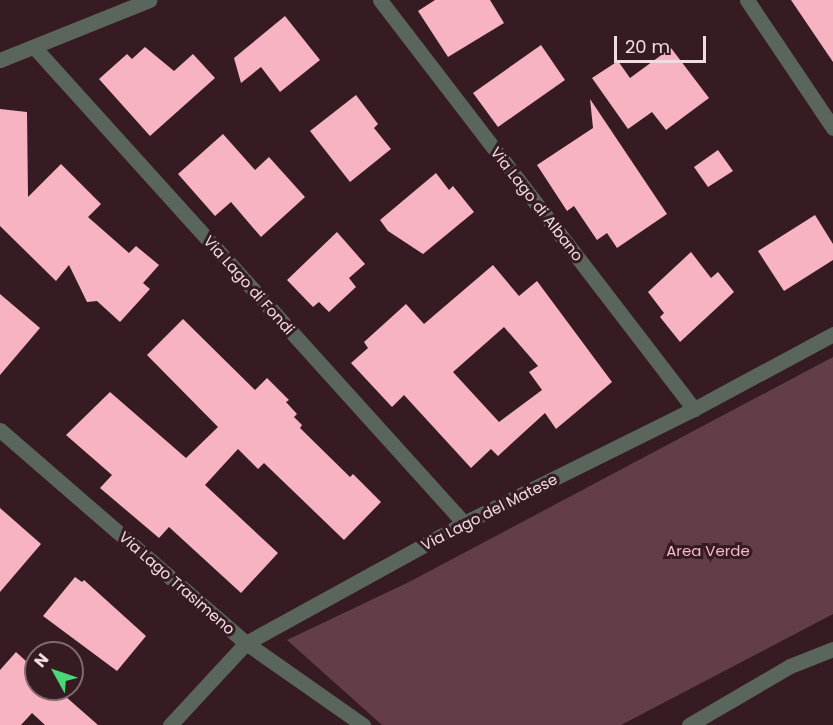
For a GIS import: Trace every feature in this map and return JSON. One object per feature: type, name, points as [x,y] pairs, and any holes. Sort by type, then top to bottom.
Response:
[{"type":"street","points":[[0,60],[148,0]]},
{"type":"street","name":"Via Lago di Albano","points":[[380,0],[694,409]]},
{"type":"street","points":[[747,0],[833,128]]},
{"type":"street","name":"Via Lago di Fondi","points":[[34,47],[464,523]]},
{"type":"street","name":"Via Lago del Matese","points":[[170,725],[246,643],[464,523],[694,409],[833,334]]},
{"type":"street","name":"Via Lago Trasimeno","points":[[0,430],[246,643],[363,725]]},
{"type":"street","points":[[689,725],[790,666],[833,649]]},
{"type":"green space","name":"Area Verde","points":[[833,357],[833,614],[621,725],[382,725],[287,640],[409,582]]},
{"type":"building","points":[[435,0],[490,0],[504,23],[448,57],[418,11]]},
{"type":"building","points":[[791,0],[833,0],[833,62]]},
{"type":"building","points":[[285,16],[320,60],[280,92],[261,67],[241,83],[234,58]]},
{"type":"building","points":[[541,45],[565,80],[498,127],[473,93]]},
{"type":"building","points":[[145,47],[174,71],[193,54],[215,78],[150,136],[99,79],[127,54],[132,59]]},
{"type":"building","points":[[671,48],[709,98],[666,130],[652,112],[628,129],[592,78],[618,61],[630,78]]},
{"type":"building","points":[[356,95],[378,124],[374,128],[391,149],[350,182],[310,131]]},
{"type":"building","points":[[590,99],[667,214],[617,248],[607,233],[597,240],[574,206],[567,211],[537,165],[593,128]]},
{"type":"building","points":[[0,109],[27,112],[28,197],[61,164],[101,204],[88,217],[129,253],[136,246],[159,265],[143,283],[150,289],[120,322],[97,301],[87,302],[69,265],[56,281],[0,226]]},
{"type":"building","points":[[223,134],[255,170],[269,157],[305,197],[261,237],[231,202],[215,216],[178,174]]},
{"type":"building","points":[[718,150],[733,171],[708,187],[694,167]]},
{"type":"building","points":[[436,173],[449,190],[453,186],[474,212],[423,254],[388,231],[380,220]]},
{"type":"building","points":[[815,215],[833,244],[833,260],[784,291],[758,251]]},
{"type":"building","points":[[337,232],[365,264],[349,278],[356,287],[329,312],[319,302],[313,307],[287,280]]},
{"type":"building","points":[[691,252],[711,278],[718,272],[734,292],[680,342],[660,317],[664,313],[648,292]]},
{"type":"building","points":[[493,265],[519,296],[537,281],[612,382],[556,429],[545,413],[498,456],[491,449],[471,468],[404,395],[392,407],[351,363],[368,348],[364,342],[406,304],[424,324]],"holes":[[[504,327],[538,366],[529,372],[542,390],[499,422],[453,372]]]},
{"type":"building","points":[[0,294],[40,328],[0,375]]},
{"type":"building","points":[[183,319],[255,390],[267,378],[289,400],[286,402],[297,414],[294,417],[302,425],[300,428],[350,477],[353,474],[381,502],[344,540],[264,463],[258,469],[238,449],[205,485],[278,553],[241,593],[169,527],[159,538],[100,488],[112,475],[66,435],[110,392],[186,458],[218,427],[147,355]]},
{"type":"building","points":[[0,508],[41,544],[0,592]]},
{"type":"building","points":[[75,577],[82,582],[84,580],[146,636],[117,671],[84,646],[84,641],[77,641],[43,616]]},
{"type":"building","points":[[16,652],[24,659],[24,701],[71,701],[98,725],[45,725],[32,713],[21,725],[0,725],[0,670]]}]
